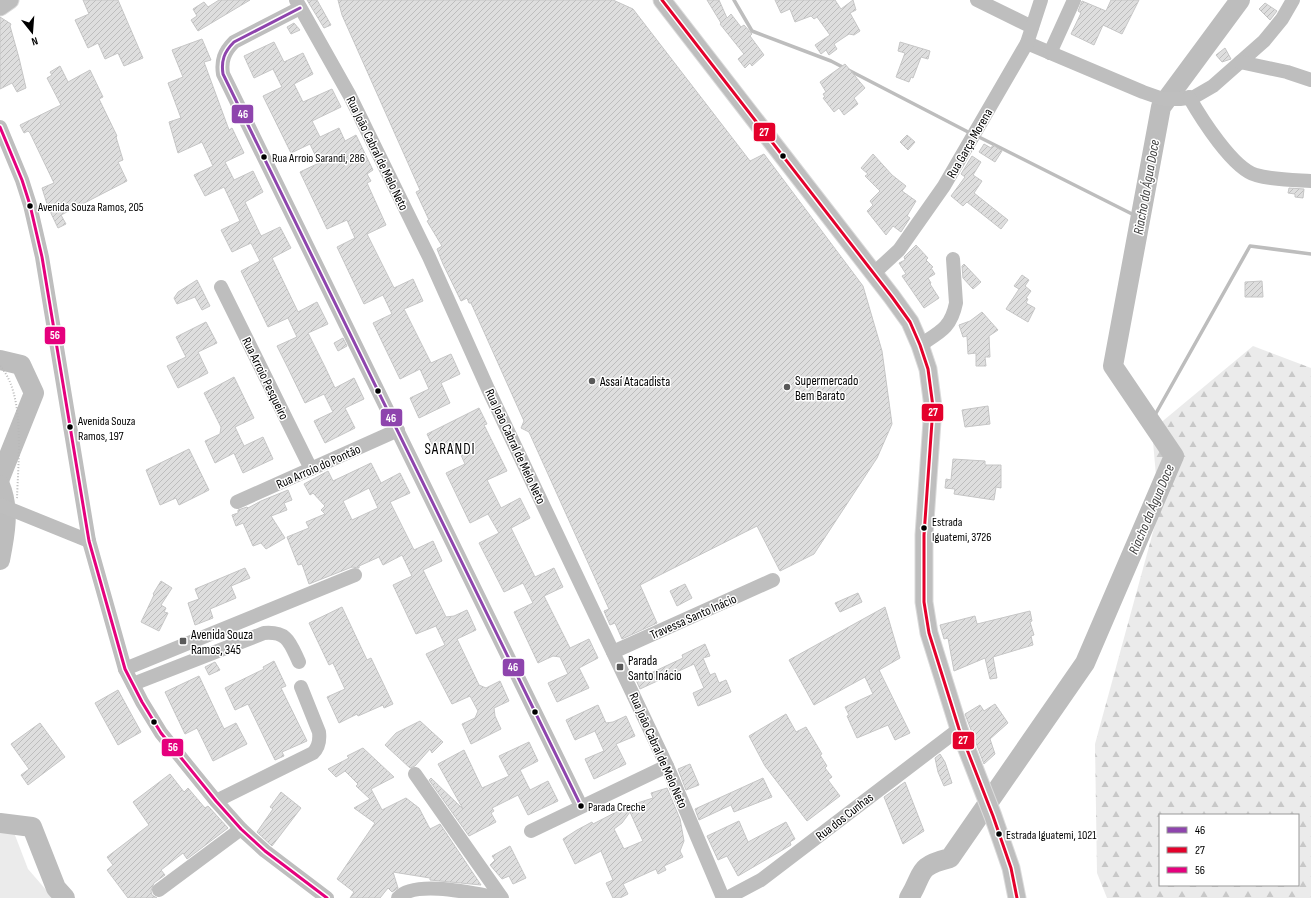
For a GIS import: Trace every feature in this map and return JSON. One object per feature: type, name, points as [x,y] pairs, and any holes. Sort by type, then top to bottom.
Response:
[{"type":"main road","points":[[0,7],[10,0]]},
{"type":"main road","points":[[662,0],[874,273],[910,322],[920,345],[928,369],[933,407],[924,535],[924,602],[929,633],[959,729],[993,816],[1011,868],[1017,898]]},
{"type":"street","points":[[977,0],[1032,27]]},
{"type":"street","name":"Rua Garça Morena","points":[[874,273],[899,250],[944,186],[1027,43],[1041,0]]},
{"type":"street","points":[[1050,53],[1074,0]]},
{"type":"street","points":[[1027,43],[1163,99],[1189,97],[1213,86],[1264,41],[1282,19],[1293,0]]},
{"type":"street","points":[[298,4],[234,42],[227,49],[222,59],[223,74],[581,806]]},
{"type":"street","name":"Rua João Cabral de Melo Neto","points":[[298,4],[350,96],[430,258],[488,389],[667,766],[723,898]]},
{"type":"street","points":[[1240,62],[1287,72],[1311,80]]},
{"type":"street","points":[[1189,97],[1204,122],[1235,161],[1246,171],[1257,176],[1311,181]]},
{"type":"street","points":[[0,127],[22,180],[42,257],[89,541],[125,669],[161,733],[216,801],[241,829],[281,864],[327,898]]},
{"type":"street","points":[[920,345],[946,329],[955,310],[956,303],[953,259]]},
{"type":"street","name":"Rua Arroio Pesqueiro","points":[[221,287],[311,469]]},
{"type":"street","name":"Rua Arroio do Pontão","points":[[237,502],[398,430]]},
{"type":"street","points":[[0,505],[89,541]]},
{"type":"street","points":[[125,669],[355,575]]},
{"type":"street","name":"Travessa Santo Inácio","points":[[613,652],[773,580]]},
{"type":"street","points":[[133,684],[264,633],[274,632],[288,639],[299,662]]},
{"type":"street","points":[[216,801],[313,753],[317,749],[319,732],[301,687]]},
{"type":"street","name":"Rua dos Cunhas","points":[[727,898],[761,880],[959,729]]},
{"type":"street","points":[[531,830],[667,766]]},
{"type":"street","points":[[415,774],[502,898]]},
{"type":"street","points":[[159,890],[241,829]]},
{"type":"street","points":[[398,898],[408,891],[420,889],[451,891],[499,898]]},
{"type":"path","points":[[0,366],[10,378],[20,433],[17,498],[19,512]]},
{"type":"green space","points":[[1253,346],[1311,368],[1311,898],[1107,898],[1097,873],[1095,744],[1159,510],[1152,430]]},
{"type":"green space","points":[[13,830],[28,869],[53,898],[0,898],[0,832]]},
{"type":"building","points":[[83,0],[118,0],[143,58],[124,66],[118,53],[105,59],[98,43],[88,48],[75,20],[89,14]]},
{"type":"building","points":[[219,0],[250,0],[198,31],[191,20],[197,16],[193,9],[204,2],[208,7]]},
{"type":"building","points":[[307,0],[317,0],[331,25],[324,28]]},
{"type":"building","name":"Assaí Atacadista","points":[[338,0],[613,0],[633,9],[750,161],[764,154],[863,286],[882,351],[892,424],[877,458],[814,554],[780,571],[757,526],[640,585],[657,623],[622,639],[615,623],[610,625],[604,611],[609,609],[529,432],[521,428],[524,421],[471,303],[469,303],[467,298],[461,301],[443,264],[437,249],[442,246],[427,221],[429,220],[416,192],[420,190],[342,15]]},
{"type":"building","points":[[707,0],[719,0],[727,18],[731,14],[741,27],[744,25],[752,34],[750,36],[764,55],[752,66],[750,63],[745,68],[738,59],[744,54],[720,24],[721,23]]},
{"type":"building","points":[[775,0],[835,0],[841,9],[853,0],[856,10],[850,13],[860,31],[854,35],[849,34],[834,44],[837,49],[829,55],[826,50],[821,54],[815,45],[830,35],[817,17],[814,19],[811,16],[795,22],[790,9],[781,13]]},
{"type":"building","points":[[1111,0],[1139,0],[1122,34],[1103,25],[1094,45],[1071,34],[1081,13],[1078,11],[1082,1],[1106,11]]},
{"type":"building","points":[[1265,3],[1277,11],[1270,20],[1259,9]]},
{"type":"building","points":[[0,17],[11,24],[10,26],[26,88],[17,92],[12,83],[0,89]]},
{"type":"building","points":[[294,23],[300,30],[291,34],[287,27]]},
{"type":"building","points":[[202,39],[211,60],[204,62],[229,130],[232,128],[244,153],[225,162],[234,180],[253,171],[263,192],[245,202],[261,236],[280,227],[291,248],[272,258],[298,312],[317,302],[328,324],[308,333],[335,388],[354,378],[364,399],[345,408],[355,428],[325,443],[314,421],[333,412],[324,394],[305,403],[277,346],[297,337],[288,318],[268,327],[241,271],[260,261],[251,243],[232,252],[221,230],[240,221],[224,187],[205,196],[194,175],[213,166],[202,142],[178,153],[169,122],[181,118],[168,83],[183,77],[172,50]]},
{"type":"building","points":[[274,42],[284,62],[303,53],[313,74],[294,84],[303,102],[332,89],[341,107],[312,121],[320,137],[339,128],[345,141],[356,135],[373,170],[367,174],[371,181],[367,183],[386,225],[367,234],[394,288],[413,279],[423,301],[404,309],[431,363],[451,354],[460,374],[441,383],[450,403],[419,418],[410,398],[429,389],[420,369],[400,379],[373,323],[392,314],[383,295],[364,304],[337,247],[355,238],[347,220],[327,229],[300,172],[319,163],[310,144],[291,153],[263,96],[282,87],[273,69],[254,78],[244,56]]},
{"type":"building","points":[[900,42],[930,51],[928,59],[921,57],[913,78],[911,77],[909,82],[896,77],[905,53],[898,51]]},
{"type":"building","points":[[1225,48],[1231,59],[1222,62],[1216,55]]},
{"type":"building","points":[[845,64],[865,88],[854,98],[858,104],[844,115],[839,108],[834,112],[823,98],[825,97],[823,94],[826,92],[820,82]]},
{"type":"building","points":[[60,66],[68,82],[90,70],[103,97],[99,99],[117,136],[116,137],[123,160],[118,162],[127,181],[61,215],[66,224],[58,228],[48,207],[42,188],[54,183],[30,133],[28,131],[24,133],[20,125],[61,105],[47,78],[52,75],[50,72]]},
{"type":"building","points":[[907,135],[915,142],[908,150],[900,142]]},
{"type":"building","points":[[984,144],[991,148],[993,145],[1002,151],[995,162],[979,152]]},
{"type":"building","points":[[873,154],[892,175],[906,186],[902,191],[916,201],[907,216],[910,218],[901,232],[893,226],[886,235],[867,211],[873,205],[870,201],[880,191],[865,176],[868,174],[861,168]]},
{"type":"building","points":[[972,156],[981,162],[973,175],[982,181],[974,193],[1008,220],[1001,229],[967,202],[963,206],[951,196],[965,177],[961,174]]},
{"type":"building","points":[[1289,188],[1304,189],[1303,198],[1295,197],[1295,194],[1288,193]]},
{"type":"building","points":[[916,245],[928,258],[926,260],[933,267],[931,268],[935,274],[928,278],[939,298],[924,308],[902,276],[906,274],[899,263],[905,260],[904,257]]},
{"type":"building","points":[[964,264],[981,282],[973,289],[963,278],[962,266]]},
{"type":"building","points":[[1022,275],[1029,280],[1025,286],[1031,291],[1026,298],[1028,299],[1026,303],[1035,308],[1028,322],[1006,309],[1019,289],[1014,286]]},
{"type":"building","points":[[197,280],[210,306],[202,310],[195,297],[177,304],[174,298],[178,292]]},
{"type":"building","points":[[1262,281],[1263,297],[1245,297],[1245,282]]},
{"type":"building","points":[[982,312],[998,330],[989,336],[990,357],[985,357],[986,366],[976,366],[976,353],[968,354],[967,336],[963,337],[959,325],[970,321]]},
{"type":"building","points":[[206,322],[217,343],[198,352],[208,373],[178,388],[167,366],[186,357],[176,337]]},
{"type":"building","points":[[343,338],[347,346],[338,351],[334,343]]},
{"type":"building","points":[[234,377],[254,418],[235,427],[244,446],[263,437],[273,459],[243,473],[234,453],[215,463],[205,441],[220,434],[221,427],[204,393]]},
{"type":"building","points":[[988,406],[990,424],[965,427],[962,410]]},
{"type":"building","points":[[479,408],[487,424],[484,425],[507,471],[487,480],[501,508],[520,498],[530,518],[511,528],[535,577],[554,568],[563,587],[544,596],[570,648],[589,639],[598,658],[579,668],[589,688],[557,702],[548,683],[568,674],[560,657],[553,656],[538,663],[514,612],[533,603],[523,583],[504,592],[479,543],[499,533],[488,514],[470,523],[446,473],[465,464],[456,444],[436,453],[427,434]]},
{"type":"building","points":[[189,449],[209,490],[179,505],[176,498],[160,505],[146,470]]},
{"type":"building","points":[[953,459],[985,461],[985,465],[1001,465],[1001,488],[996,487],[994,500],[954,494],[955,489],[945,488],[946,479],[951,480]]},
{"type":"building","points":[[371,463],[381,483],[400,473],[410,493],[390,502],[414,550],[433,541],[442,561],[423,570],[446,617],[454,616],[467,610],[476,630],[457,639],[479,685],[486,688],[500,681],[509,701],[494,708],[495,716],[501,729],[471,744],[462,724],[475,718],[478,711],[470,696],[452,704],[426,654],[445,645],[436,626],[416,634],[393,585],[412,576],[402,555],[383,565],[379,557],[359,566],[359,568],[352,567],[309,584],[302,564],[298,565],[287,537],[309,528],[306,522],[325,514],[321,510],[325,506],[313,493],[310,495],[304,484],[328,471],[333,481]],"holes":[[[369,488],[378,508],[352,520],[343,501]]]},
{"type":"building","points":[[288,490],[292,500],[284,503],[287,510],[271,516],[285,538],[266,549],[261,543],[253,546],[243,523],[236,526],[232,515],[238,513],[238,510],[248,508]]},
{"type":"building","points":[[245,568],[250,578],[231,586],[236,598],[210,609],[213,618],[195,625],[188,603],[199,599],[195,589]]},
{"type":"building","points":[[161,581],[172,588],[161,605],[166,608],[164,612],[168,613],[159,631],[141,622],[154,595],[153,594]]},
{"type":"building","points":[[685,584],[692,598],[677,606],[670,591]]},
{"type":"building","points":[[858,593],[862,602],[840,612],[835,603]]},
{"type":"building","points":[[342,607],[367,660],[371,658],[393,704],[384,708],[383,705],[358,716],[357,714],[339,723],[327,697],[345,689],[333,663],[329,665],[309,623]]},
{"type":"building","points":[[885,607],[900,658],[879,670],[910,733],[895,740],[888,725],[857,738],[847,716],[849,715],[845,707],[873,694],[865,677],[814,705],[789,660]]},
{"type":"building","points":[[1030,611],[1032,621],[1030,622],[1034,635],[1031,636],[1033,645],[993,657],[997,678],[990,679],[985,658],[954,671],[948,638],[944,639],[940,625],[975,616],[977,624]]},
{"type":"building","points":[[705,644],[710,656],[703,658],[710,675],[715,673],[719,683],[726,680],[731,692],[698,706],[693,693],[704,688],[694,664],[640,689],[636,680],[683,658],[682,655]]},
{"type":"building","points":[[274,661],[286,686],[281,688],[307,741],[282,752],[284,756],[275,760],[248,704],[235,710],[225,688],[264,669],[263,667]]},
{"type":"building","points":[[215,662],[220,670],[209,675],[205,667]]},
{"type":"building","points":[[199,676],[224,729],[236,723],[247,744],[213,761],[197,728],[185,734],[165,692]]},
{"type":"building","points":[[118,690],[141,732],[118,745],[95,703]]},
{"type":"building","points":[[995,704],[1008,723],[990,739],[995,754],[984,764],[965,714],[980,705],[984,711]]},
{"type":"building","points":[[598,705],[606,723],[613,722],[626,716],[635,736],[616,744],[626,764],[594,779],[585,759],[604,751],[595,731],[575,740],[566,720]]},
{"type":"building","points":[[786,714],[796,732],[806,727],[822,754],[820,755],[827,766],[825,768],[832,777],[828,780],[840,796],[807,821],[765,766],[749,736]]},
{"type":"building","points":[[420,721],[443,742],[432,753],[430,749],[415,766],[410,768],[385,745],[396,733]]},
{"type":"building","points":[[40,723],[65,757],[28,785],[21,775],[29,769],[11,744]]},
{"type":"building","points":[[529,742],[538,761],[520,770],[530,790],[548,781],[558,801],[528,815],[518,795],[492,808],[494,811],[491,813],[496,822],[469,836],[429,780],[431,778],[463,809],[438,764],[464,750],[482,788],[509,776],[499,756]]},
{"type":"building","points":[[363,748],[394,777],[371,789],[382,810],[406,798],[419,808],[430,829],[440,824],[481,885],[430,880],[430,878],[393,872],[398,888],[392,892],[388,888],[380,898],[350,898],[354,892],[337,879],[375,823],[354,808],[370,799],[356,786],[358,784],[345,771],[336,777],[328,769],[349,758],[347,756]]},
{"type":"building","points":[[940,754],[945,762],[952,783],[944,786],[938,772],[935,758]]},
{"type":"building","points":[[690,764],[699,785],[686,790],[678,769]]},
{"type":"building","points":[[170,774],[184,792],[188,788],[205,808],[208,806],[228,828],[187,859],[183,853],[161,870],[165,875],[154,883],[151,891],[152,895],[157,898],[128,898],[107,870],[113,865],[107,857],[149,825],[133,802]]},
{"type":"building","points":[[763,778],[772,797],[734,812],[731,805],[699,820],[695,809]]},
{"type":"building","points":[[905,782],[924,831],[903,844],[884,797]]},
{"type":"building","points":[[667,788],[680,819],[684,841],[680,851],[683,857],[664,866],[666,870],[658,874],[656,869],[623,884],[628,894],[620,898],[613,898],[606,883],[613,880],[601,851],[575,864],[563,839],[592,822],[593,824],[628,806],[653,798],[651,793]],"holes":[[[630,812],[643,841],[624,849],[614,829],[622,823]]]},
{"type":"building","points":[[281,792],[301,808],[272,846],[257,832],[273,809],[270,807]]},
{"type":"building","points":[[739,821],[748,842],[786,822],[795,839],[790,842],[791,845],[738,876],[727,856],[718,860],[707,836]]},
{"type":"building","points":[[510,846],[526,878],[513,884],[509,876],[502,879],[490,865],[495,860],[492,856]]},
{"type":"waterway","points":[[734,0],[752,31],[831,61],[972,134]]},
{"type":"waterway","name":"Riacho da Água Doce","points":[[909,898],[922,872],[926,868],[931,864],[950,858],[1085,663],[1174,456],[1113,366],[1161,107],[1240,0]]},
{"type":"waterway","points":[[977,136],[1140,218]]},
{"type":"waterway","points":[[1151,422],[1250,246],[1311,254]]},
{"type":"waterway","points":[[0,360],[21,365],[34,393],[0,478]]},
{"type":"waterway","points":[[0,485],[6,513],[5,532],[0,560]]},
{"type":"waterway","points":[[0,823],[32,827],[56,888],[65,898]]},
{"type":"transit line","name":"27","points":[[662,0],[892,297],[910,322],[920,345],[928,369],[933,407],[924,535],[924,602],[929,633],[959,729],[993,816],[1011,868],[1017,898]]},
{"type":"transit line","name":"46","points":[[300,8],[234,42],[224,57],[222,65],[223,74],[581,806]]},
{"type":"transit line","name":"56","points":[[0,127],[22,180],[30,205],[42,257],[89,541],[125,669],[142,702],[161,733],[216,801],[241,829],[265,851],[327,898]]},
{"type":"place","name":"Rua Arroio Sarandi, 286","points":[[264,157]]},
{"type":"place","name":"Avenida Souza Ramos, 205","points":[[30,206]]},
{"type":"place","name":"Assaí Atacadista","points":[[592,381]]},
{"type":"place","name":"Supermercado Bem Barato","points":[[787,387]]},
{"type":"place","name":"Avenida Souza Ramos, 197","points":[[70,427]]},
{"type":"place","name":"Estrada Iguatemi, 3726","points":[[924,528]]},
{"type":"place","name":"Avenida Souza Ramos, 345","points":[[183,641]]},
{"type":"place","name":"Parada Santo Inácio","points":[[620,667]]},
{"type":"place","name":"Parada Creche","points":[[581,806]]},
{"type":"place","name":"Estrada Iguatemi, 1021","points":[[999,834]]},
{"type":"district","name":"SARANDI","points":[[450,449]]}]
